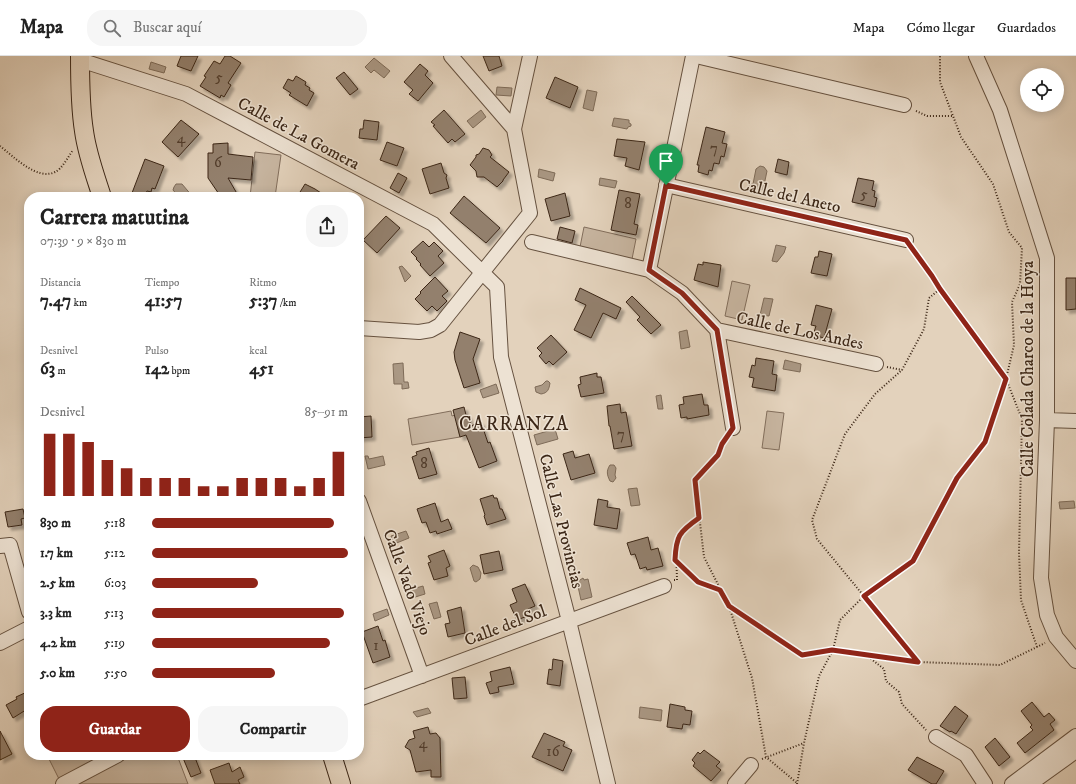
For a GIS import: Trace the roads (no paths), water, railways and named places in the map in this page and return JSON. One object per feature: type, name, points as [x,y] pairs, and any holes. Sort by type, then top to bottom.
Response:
[{"type":"main road","points":[[80,58],[81,108],[84,132],[91,164],[100,192]]},
{"type":"main road","points":[[334,760],[341,784]]},
{"type":"street","points":[[451,56],[514,129]]},
{"type":"street","points":[[364,328],[419,332],[431,330],[440,325],[530,212],[514,129],[530,56]]},
{"type":"street","points":[[649,270],[693,56]]},
{"type":"street","points":[[696,56],[904,105]]},
{"type":"street","name":"Calle Colada Charco de la Hoya","points":[[976,56],[1000,110],[1047,258],[1047,420],[1041,578],[1047,615],[1056,638],[1076,661]]},
{"type":"street","name":"Calle de La Gomera","points":[[80,58],[186,94],[433,224],[482,272]]},
{"type":"street","points":[[495,107],[509,108],[520,100]]},
{"type":"street","name":"Calle del Aneto","points":[[666,185],[906,240]]},
{"type":"street","name":"Calle de Los Andes","points":[[532,242],[649,270],[682,293],[717,330],[733,428]]},
{"type":"street","name":"Calle Las Provincias","points":[[482,272],[498,287],[501,357],[569,621],[608,784]]},
{"type":"street","name":"Calle de Los Andes","points":[[717,330],[876,364]]},
{"type":"street","points":[[1047,420],[1076,421]]},
{"type":"street","name":"Calle Vado Viejo","points":[[364,515],[422,676]]},
{"type":"street","points":[[0,546],[10,545],[24,594]]},
{"type":"street","name":"Calle del Sol","points":[[364,697],[670,583]]},
{"type":"street","points":[[0,643],[24,631]]},
{"type":"street","points":[[936,737],[966,755],[985,784]]},
{"type":"street","points":[[1012,784],[1075,742]]},
{"type":"street","points":[[1030,784],[1075,742]]},
{"type":"street","points":[[64,784],[109,760]]},
{"type":"street","points":[[735,784],[751,765]]},
{"type":"district","name":"CARRANZA","points":[[514,423]]}]
